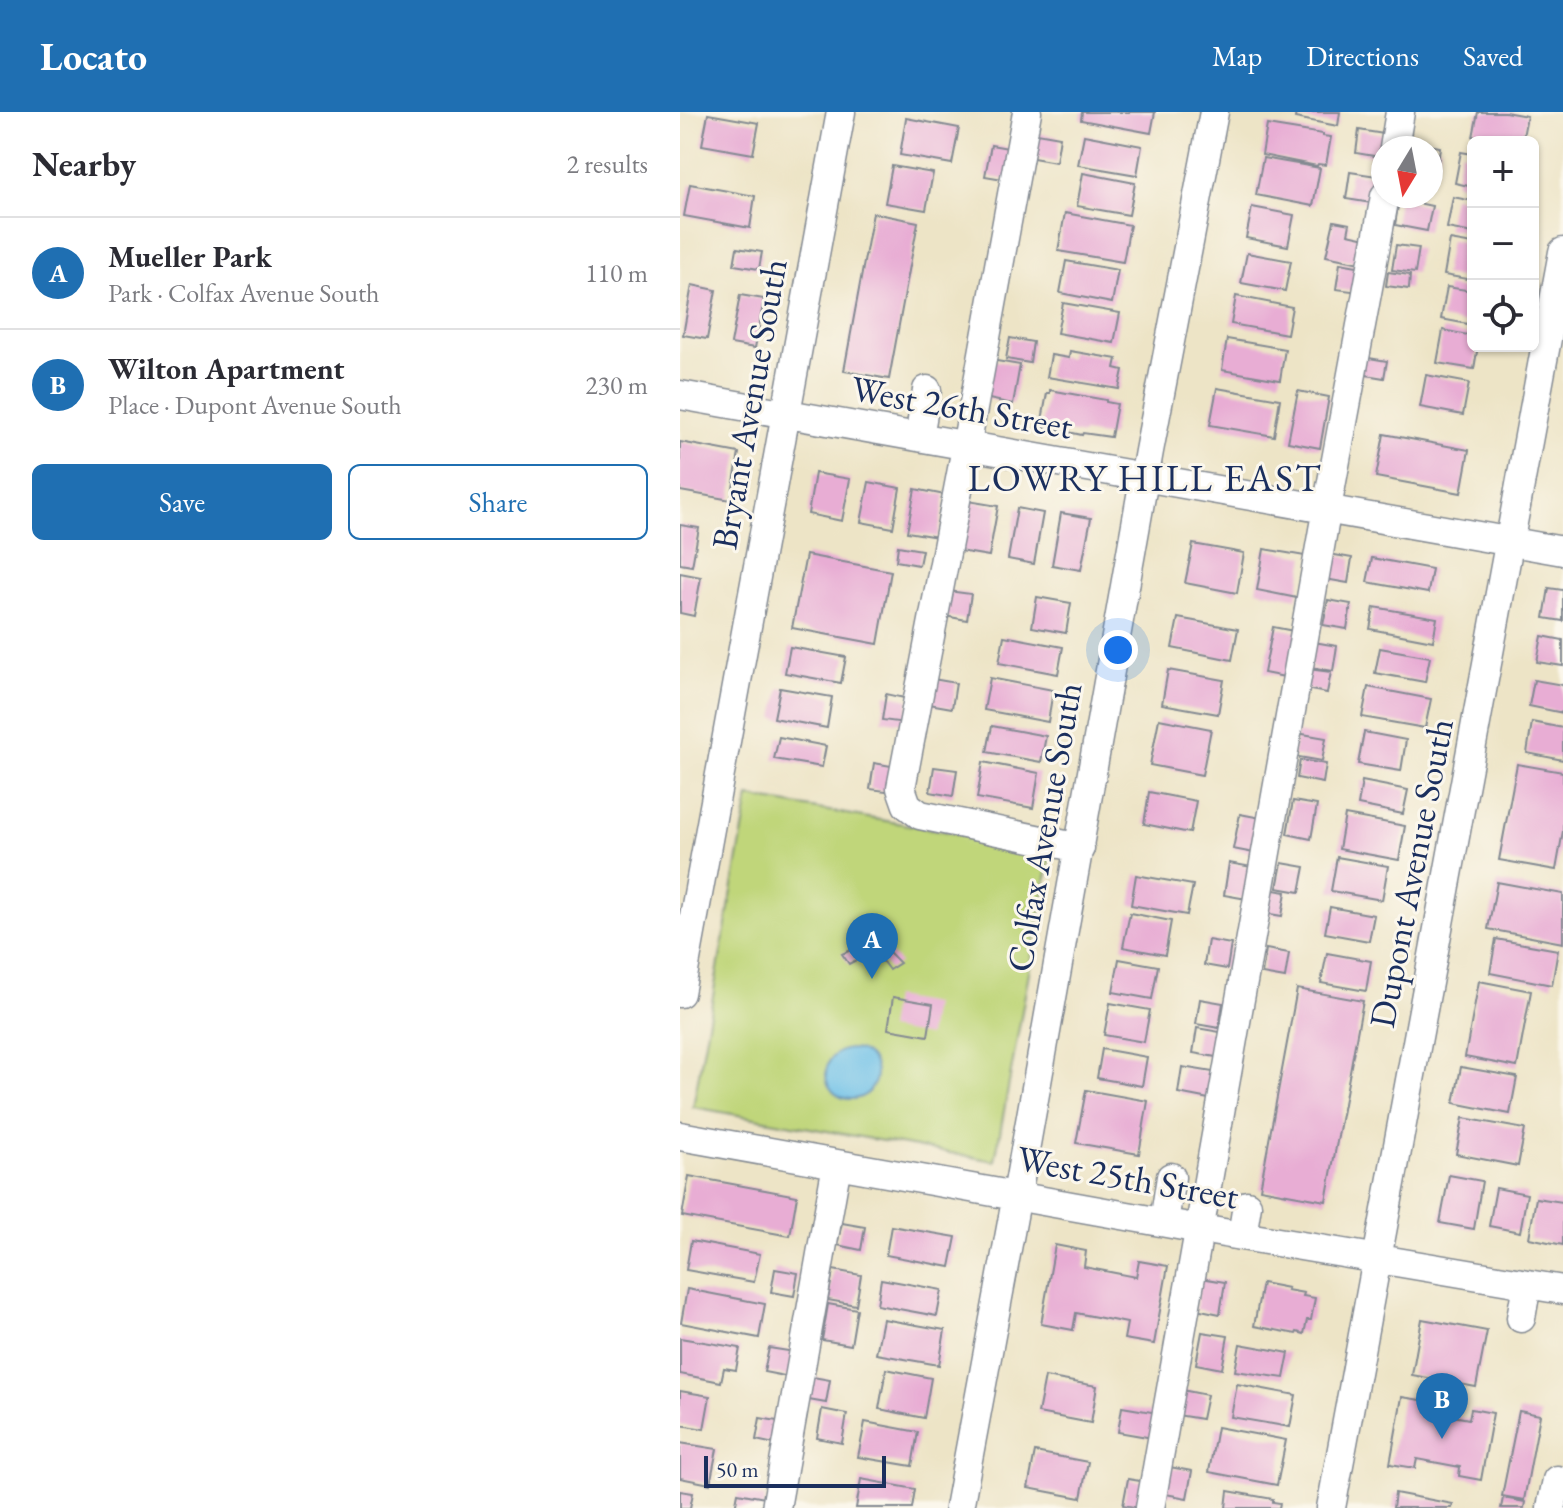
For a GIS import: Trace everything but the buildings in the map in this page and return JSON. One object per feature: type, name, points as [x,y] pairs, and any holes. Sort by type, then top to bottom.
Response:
[{"type":"street","name":"Bryant Avenue South","points":[[680,993],[841,112]]},
{"type":"street","points":[[1027,112],[901,788],[907,805],[920,815],[1080,848]]},
{"type":"street","name":"Colfax Avenue South","points":[[959,1508],[1214,112]]},
{"type":"street","points":[[1396,136],[1400,112]]},
{"type":"street","points":[[1150,1508],[1383,208]]},
{"type":"street","name":"Dupont Avenue South","points":[[1331,1508],[1563,252]]},
{"type":"street","points":[[919,437],[927,390]]},
{"type":"street","name":"West 26th Street","points":[[680,395],[1563,551]]},
{"type":"street","name":"West 25th Street","points":[[680,1136],[1200,1229],[1563,1288]]},
{"type":"street","points":[[776,1508],[837,1164]]},
{"type":"street","points":[[1164,1222],[1171,1177]]},
{"type":"street","points":[[1242,1236],[1247,1205]]},
{"type":"street","points":[[1521,1318],[1527,1284]]},
{"type":"street","points":[[1551,1508],[1557,1480]]},
{"type":"green space","points":[[749,797],[1051,850],[995,1161],[693,1107]]},
{"type":"water","points":[[851,1049],[869,1056],[876,1074],[869,1092],[851,1099],[833,1092],[826,1074],[833,1056]]},
{"type":"place","name":"Mueller Park","points":[[872,979]]},
{"type":"place","name":"Wilton Apartment","points":[[1442,1439]]},
{"type":"district","name":"LOWRY HILL EAST","points":[[1145,477]]}]
